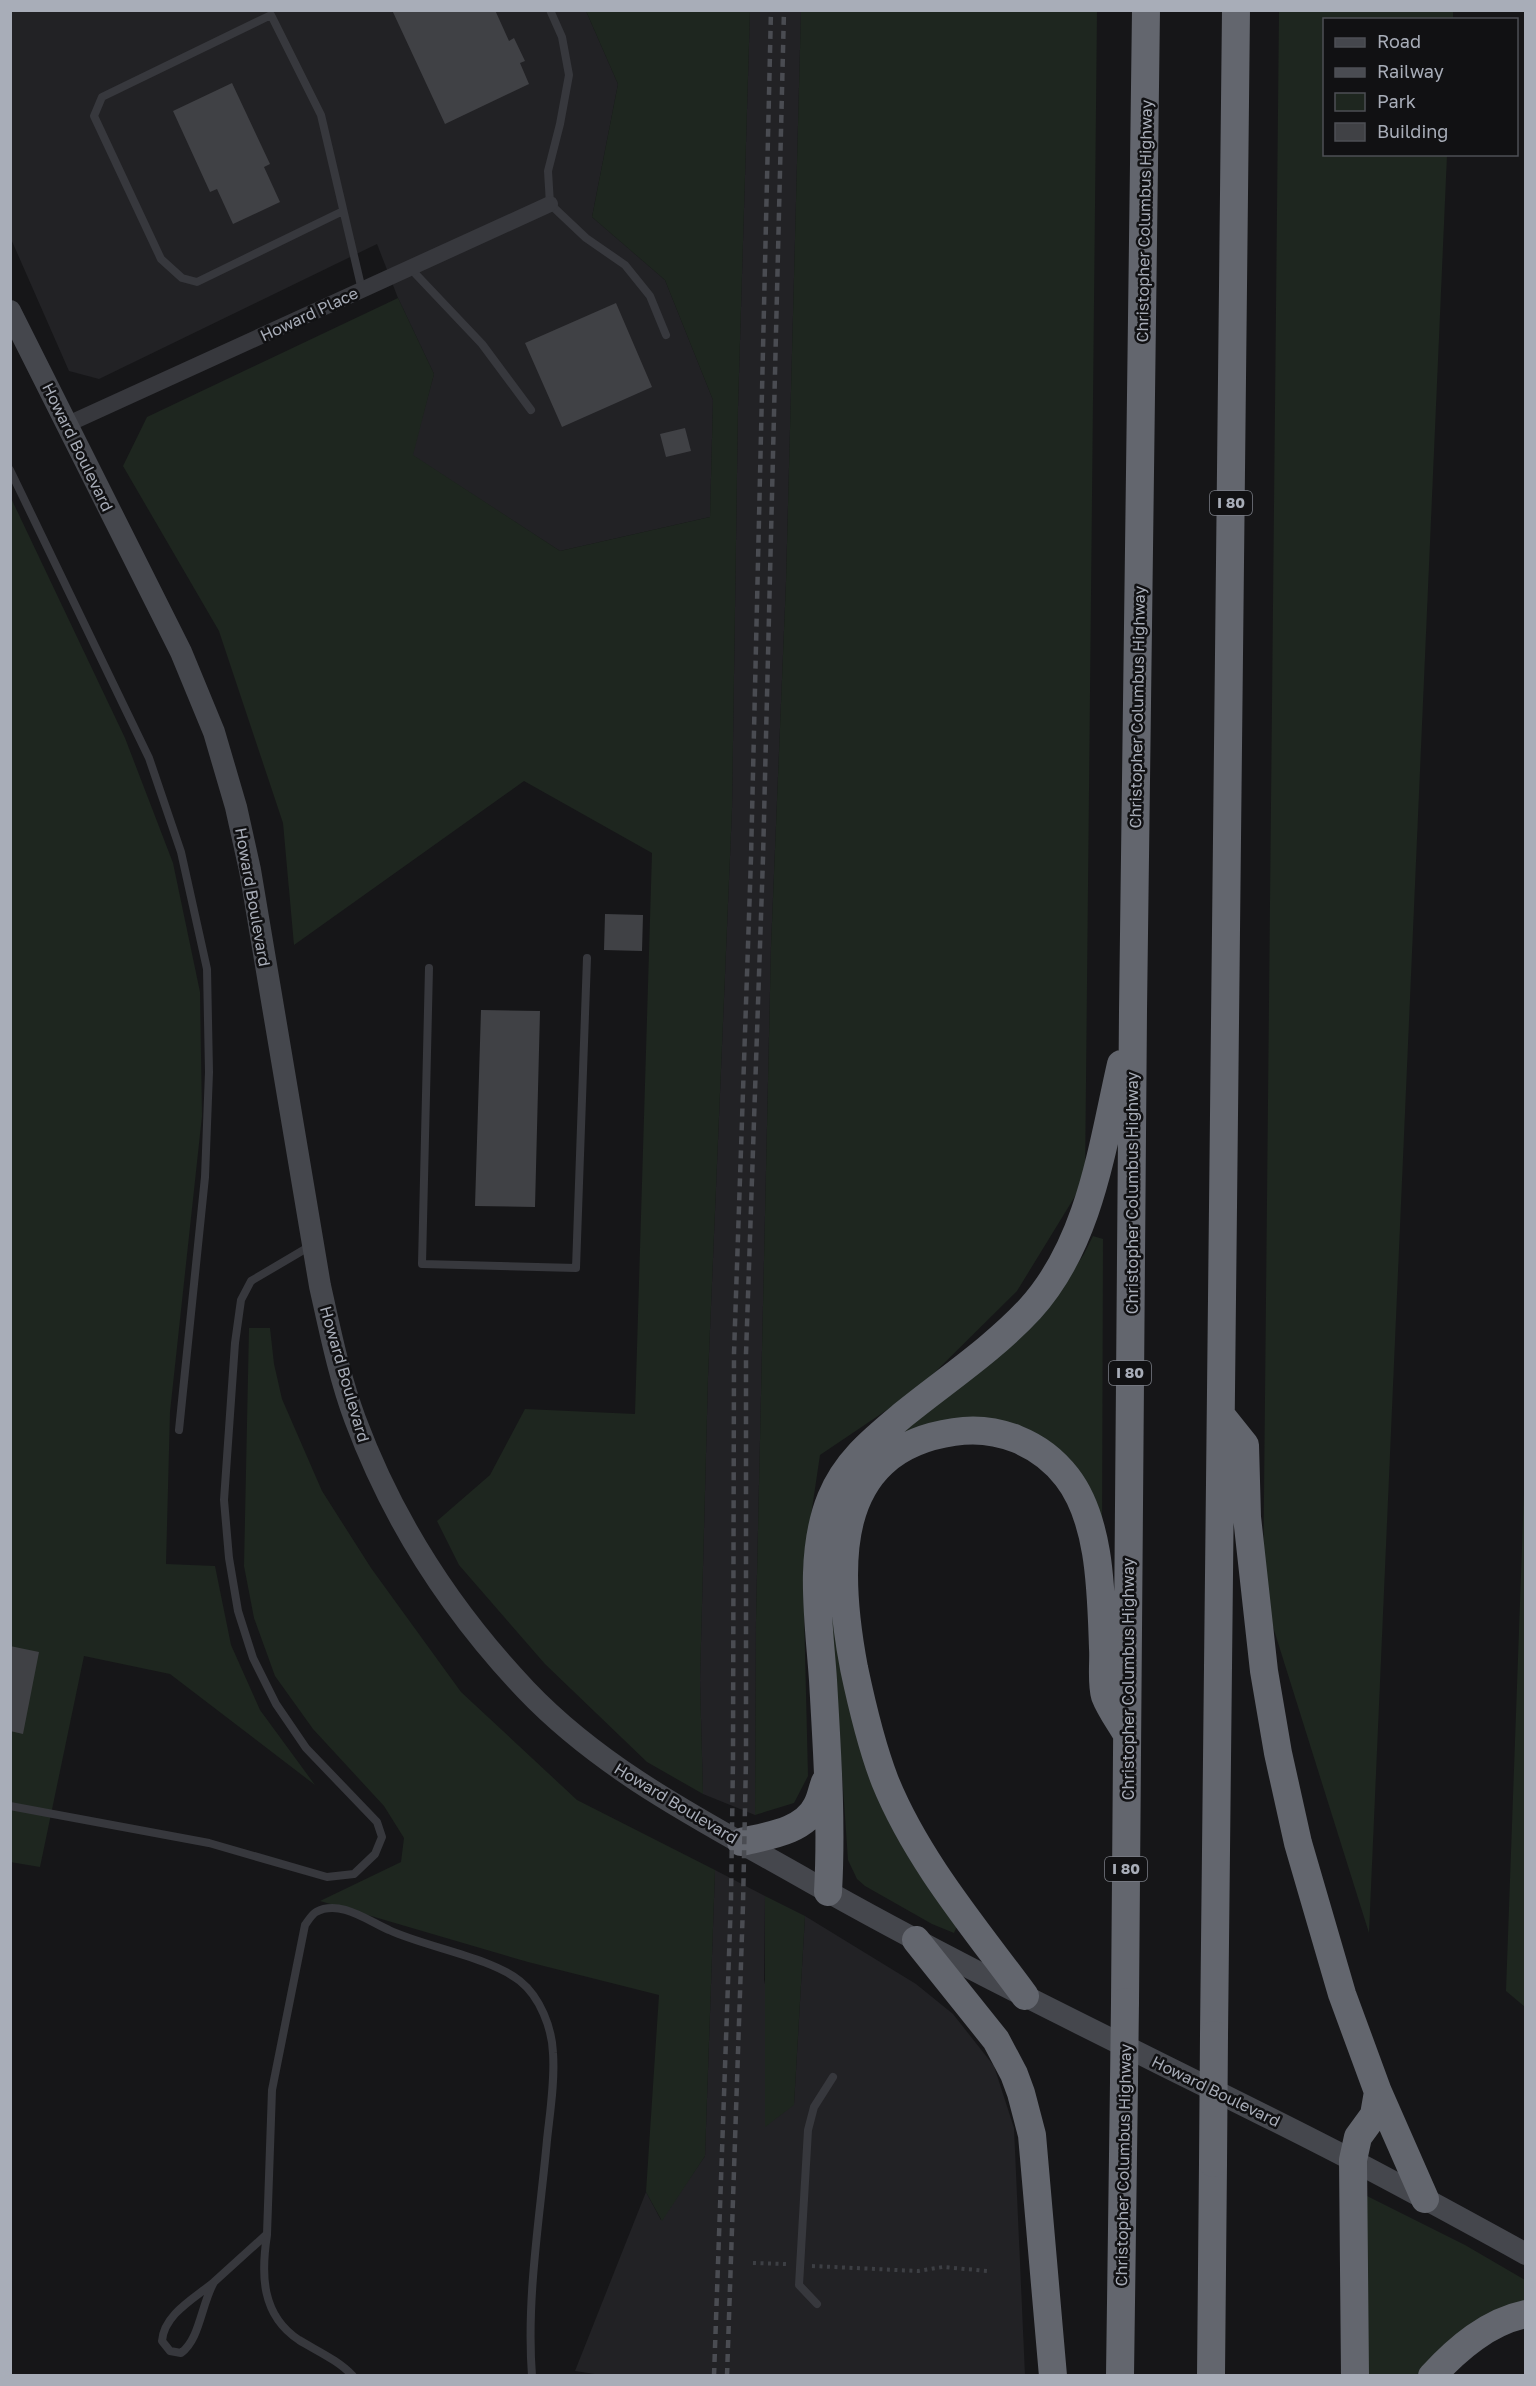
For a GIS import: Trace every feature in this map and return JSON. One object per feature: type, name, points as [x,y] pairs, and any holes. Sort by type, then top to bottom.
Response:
[{"type":"highway","name":"Christopher Columbus Highway","points":[[1120,2376],[1133,1011],[1146,10]]},
{"type":"highway","name":"I 80","points":[[1211,2376],[1236,10]]},
{"type":"highway","points":[[828,1892],[831,1848],[817,1573],[823,1523],[831,1498],[843,1474],[862,1449],[1002,1336],[1031,1308],[1056,1273],[1078,1230],[1089,1199],[1133,1011]]},
{"type":"highway","points":[[1221,1415],[1245,1445],[1248,1527],[1264,1671],[1278,1753],[1298,1843],[1342,1994],[1378,2092],[1425,2199]]},
{"type":"highway","points":[[1025,1996],[918,1847],[886,1782],[863,1715],[846,1627],[845,1535],[858,1498],[882,1465],[900,1451],[918,1442],[939,1434],[964,1430],[985,1430],[1015,1438],[1053,1461],[1079,1494],[1089,1520],[1098,1574],[1105,1695],[1127,1736]]},
{"type":"highway","points":[[741,1842],[789,1829],[809,1816],[817,1806],[828,1771]]},
{"type":"highway","points":[[916,1940],[996,2040],[1021,2093],[1032,2135],[1053,2376]]},
{"type":"highway","points":[[1355,2376],[1353,2160],[1358,2136],[1374,2115],[1378,2092]]},
{"type":"highway","points":[[1432,2376],[1476,2336],[1502,2321],[1526,2314]]},
{"type":"main road","name":"Howard Boulevard","points":[[10,311],[181,651],[214,732],[236,807],[249,870],[320,1286],[332,1343],[354,1416],[376,1470],[409,1537],[469,1626],[528,1692],[569,1730],[632,1779],[916,1940],[1353,2160],[1526,2254]]},
{"type":"street","name":"Howard Place","points":[[68,424],[550,204]]},
{"type":"lane","points":[[550,10],[562,37],[569,75],[548,171],[550,204],[586,238],[626,265],[650,296],[666,334]]},
{"type":"lane","points":[[343,211],[197,282],[182,279],[161,260],[94,117],[102,97],[271,15],[321,115],[362,290]]},
{"type":"lane","points":[[410,268],[482,344],[531,410]]},
{"type":"lane","points":[[10,470],[149,758],[181,852],[207,969],[209,1072],[205,1177],[179,1430]]},
{"type":"lane","points":[[429,968],[422,1264],[576,1268],[587,958]]},
{"type":"lane","points":[[10,1806],[209,1843],[327,1877],[354,1874],[375,1854],[382,1837],[377,1822],[306,1748],[276,1704],[258,1667],[237,1611],[229,1558],[224,1500],[235,1343],[241,1300],[251,1281],[314,1244]]},
{"type":"lane","points":[[353,2376],[346,2368],[295,2338],[275,2316],[267,2295],[262,2267],[267,2234],[272,2090],[305,1925],[315,1912],[331,1908],[346,1911],[420,1943],[496,1968],[519,1980],[537,2000],[547,2023],[553,2053],[549,2122],[534,2272],[530,2351],[532,2376]]},
{"type":"lane","points":[[817,2304],[799,2285],[808,2130],[814,2107],[833,2077]]},
{"type":"lane","points":[[214,2282],[207,2294],[196,2335],[189,2347],[180,2353],[170,2351],[162,2341],[163,2329],[174,2315],[267,2234]]},
{"type":"path","points":[[753,2263],[918,2271],[943,2267],[988,2271]]},
{"type":"shaded area","points":[[10,11],[586,11],[618,84],[592,217],[665,280],[713,400],[710,517],[560,551],[412,455],[434,374],[398,298],[377,244],[99,379],[69,371],[11,239]]},
{"type":"shaded area","points":[[750,11],[801,11],[786,582],[771,947],[756,1620],[755,1815],[703,1794],[700,1681],[708,1377],[732,809],[738,407]]},
{"type":"shaded area","points":[[715,1870],[765,1896],[764,1980],[794,2104],[805,1916],[916,1984],[953,2014],[994,2066],[1014,2128],[1025,2375],[608,2376],[575,2371],[646,2192],[661,2220],[705,2156]]},
{"type":"green space","points":[[586,11],[750,11],[738,407],[732,809],[708,1377],[700,1681],[703,1794],[647,1762],[545,1664],[459,1565],[437,1521],[490,1475],[525,1409],[635,1414],[652,853],[524,781],[294,945],[283,823],[219,631],[123,466],[147,417],[398,298],[434,374],[413,455],[560,551],[710,517],[713,400],[665,280],[592,217],[618,84]]},
{"type":"green space","points":[[801,11],[1097,11],[1085,1180],[1017,1291],[918,1389],[820,1455],[803,1569],[808,1776],[794,1803],[755,1815],[756,1620],[771,947],[786,582]]},
{"type":"green space","points":[[1279,11],[1453,11],[1453,18],[1323,18],[1323,156],[1447,156],[1369,1933],[1263,1595]]},
{"type":"green space","points":[[10,496],[125,738],[173,863],[200,992],[202,1116],[170,1412],[166,1564],[215,1566],[231,1645],[260,1710],[315,1785],[170,1674],[84,1656],[40,1867],[10,1862]]},
{"type":"green space","points":[[1093,1236],[1103,1239],[1102,1545],[1028,1433],[880,1455],[835,1628],[957,1926],[954,1933],[932,1924],[865,1886],[857,1879],[848,1860],[829,1584],[865,1465],[1055,1298]]},
{"type":"green space","points":[[249,1328],[270,1328],[274,1364],[282,1399],[322,1491],[371,1568],[461,1692],[577,1800],[715,1870],[705,2156],[662,2221],[646,2192],[659,1995],[528,1962],[320,1901],[401,1862],[404,1838],[384,1806],[313,1729],[275,1676],[254,1618],[244,1566]]},
{"type":"green space","points":[[1525,1464],[1526,2007],[1506,1991]]},
{"type":"green space","points":[[765,1896],[805,1916],[794,2105],[765,2127]]},
{"type":"green space","points":[[1367,2196],[1465,2245],[1525,2280],[1525,2302],[1417,2375],[1366,2375]]},
{"type":"building","points":[[392,10],[495,10],[509,41],[514,38],[525,61],[520,63],[529,84],[445,124]]},
{"type":"building","points":[[232,83],[270,164],[264,167],[280,202],[233,224],[217,189],[210,192],[173,111]]},
{"type":"building","points":[[616,303],[652,387],[562,427],[525,343]]},
{"type":"building","points":[[685,428],[691,451],[666,457],[660,434]]},
{"type":"building","points":[[605,914],[643,915],[642,951],[604,950]]},
{"type":"building","points":[[481,1010],[540,1011],[535,1207],[475,1206]]},
{"type":"building","points":[[10,1646],[39,1652],[23,1734],[10,1731]]},
{"type":"railway","points":[[714,2376],[731,1899],[734,1353],[751,858],[771,10]]},
{"type":"railway","points":[[727,2376],[746,1760],[746,1354],[763,858],[784,10]]}]
